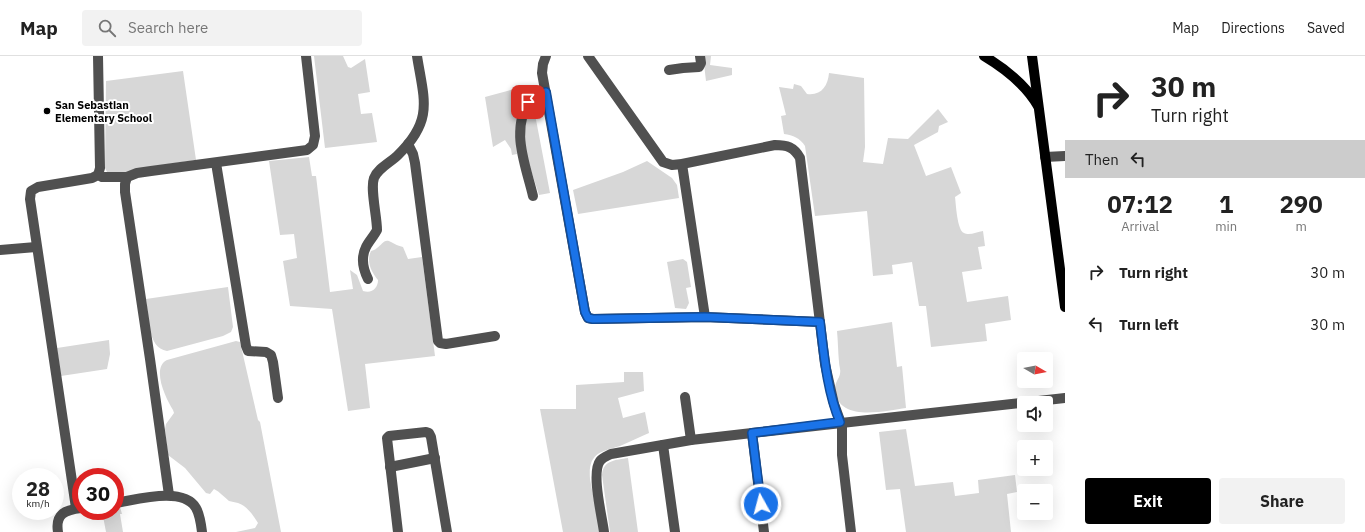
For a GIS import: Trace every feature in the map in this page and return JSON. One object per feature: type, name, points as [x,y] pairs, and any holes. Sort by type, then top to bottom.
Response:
[{"type":"main road","points":[[984,56],[1023,87],[1035,100],[1040,112]]},
{"type":"main road","points":[[1032,56],[1045,157],[1062,267],[1065,307]]},
{"type":"street","points":[[98,56],[100,168],[98,175]]},
{"type":"street","points":[[72,471],[36,247],[30,199],[31,191],[38,187],[92,178],[98,175],[102,177],[127,177],[137,173],[305,151],[311,147],[315,136],[306,56]]},
{"type":"street","points":[[368,279],[363,268],[364,254],[377,230],[373,188],[374,180],[380,170],[395,158],[408,144],[419,128],[424,115],[424,101],[417,56]]},
{"type":"street","points":[[546,56],[542,68],[587,316],[593,319],[705,317],[820,322]]},
{"type":"street","points":[[588,56],[660,160],[669,164],[682,164],[775,145],[792,147],[800,158],[828,380],[842,431],[842,455],[851,532]]},
{"type":"street","points":[[669,70],[699,67],[700,56]]},
{"type":"street","points":[[534,196],[520,146],[520,128],[524,112],[530,98],[546,92]]},
{"type":"street","points":[[408,144],[412,150],[415,162],[438,340],[440,343],[446,344],[495,336]]},
{"type":"street","points":[[1045,157],[1065,156]]},
{"type":"street","points":[[216,163],[246,346],[248,351],[266,352],[271,355],[274,362],[278,398]]},
{"type":"street","points":[[682,164],[705,317]]},
{"type":"street","points":[[127,177],[125,192],[169,495]]},
{"type":"street","points":[[0,250],[36,247]]},
{"type":"street","points":[[685,397],[691,440]]},
{"type":"street","points":[[604,532],[596,473],[600,461],[611,454],[691,440],[840,422],[1065,398]]},
{"type":"street","points":[[398,532],[387,438],[389,436],[429,433],[435,458],[447,532]]},
{"type":"street","points":[[752,433],[764,532]]},
{"type":"street","points":[[663,445],[675,532]]},
{"type":"street","points":[[390,467],[435,458]]},
{"type":"street","points":[[124,502],[169,495],[185,499],[193,503],[199,514],[202,532]]},
{"type":"street","points":[[58,532],[57,522],[61,514],[72,509]]},
{"type":"shaded area","points":[[314,56],[343,56],[348,67],[351,68],[365,59],[370,92],[358,94],[361,114],[372,113],[377,142],[325,148]]},
{"type":"shaded area","points":[[703,56],[711,56],[710,65],[732,68],[732,75],[706,81]]},
{"type":"shaded area","points":[[183,71],[196,160],[148,167],[125,173],[107,172],[105,168],[106,81]]},
{"type":"shaded area","points":[[829,73],[864,78],[865,147],[863,162],[883,164],[888,138],[908,139],[938,109],[948,122],[939,126],[938,132],[914,145],[926,176],[951,167],[961,193],[955,197],[958,222],[962,231],[964,233],[973,234],[983,231],[985,246],[978,247],[982,269],[962,272],[967,302],[1008,296],[1011,320],[985,324],[987,341],[931,347],[926,306],[919,306],[912,262],[892,265],[893,274],[873,276],[867,211],[815,216],[805,146],[796,137],[784,134],[781,116],[786,115],[779,87],[793,89],[794,84],[801,86],[807,94],[820,92],[827,82]]},
{"type":"shaded area","points":[[529,85],[530,88],[521,109],[515,131],[517,154],[512,155],[511,149],[505,140],[493,147],[485,97]]},
{"type":"shaded area","points":[[533,104],[550,193],[539,195],[528,159],[524,137],[525,124]]},
{"type":"shaded area","points":[[309,157],[312,176],[316,176],[330,292],[353,289],[350,270],[357,275],[363,291],[369,292],[374,290],[377,286],[378,280],[373,274],[369,259],[371,251],[376,249],[385,241],[389,241],[403,247],[408,259],[422,257],[435,356],[365,364],[370,408],[348,411],[332,309],[290,306],[283,261],[297,258],[294,234],[280,235],[269,161]]},
{"type":"shaded area","points":[[647,161],[672,178],[677,185],[679,198],[578,214],[573,190],[623,172]]},
{"type":"shaded area","points":[[683,259],[687,262],[691,287],[686,288],[689,303],[686,309],[675,308],[667,262]]},
{"type":"shaded area","points":[[228,287],[233,327],[231,332],[223,336],[167,351],[160,349],[152,338],[146,299]]},
{"type":"shaded area","points":[[892,322],[897,367],[902,366],[906,408],[863,412],[853,411],[844,407],[838,400],[835,389],[840,372],[837,331]]},
{"type":"shaded area","points":[[109,340],[110,354],[107,369],[61,376],[57,348]]},
{"type":"shaded area","points":[[236,341],[240,342],[258,420],[260,422],[281,532],[236,532],[255,528],[258,523],[250,511],[241,504],[229,501],[214,489],[210,494],[206,493],[185,468],[168,455],[165,429],[166,424],[174,413],[161,384],[160,370],[162,364],[167,360]]},
{"type":"shaded area","points":[[624,372],[643,372],[644,391],[618,398],[623,418],[645,412],[649,433],[620,446],[601,452],[593,459],[590,470],[590,479],[600,532],[563,532],[540,409],[576,409],[576,385],[624,382]]},
{"type":"shaded area","points":[[906,429],[915,486],[953,482],[955,496],[979,493],[978,480],[1015,475],[1017,492],[1007,494],[1011,532],[906,532],[900,489],[886,490],[879,432]]},
{"type":"shaded area","points":[[628,458],[638,532],[610,532],[602,475],[603,470],[605,466],[611,462]]},
{"type":"shaded area","points":[[104,520],[121,520],[123,532],[106,532]]},
{"type":"place","name":"San Sebastian Elementary School","points":[[47,111]]},
{"type":"route","points":[[528,102],[533,95],[546,92],[585,312],[588,318],[705,317],[820,322],[828,380],[840,422],[752,433],[761,504]]}]
